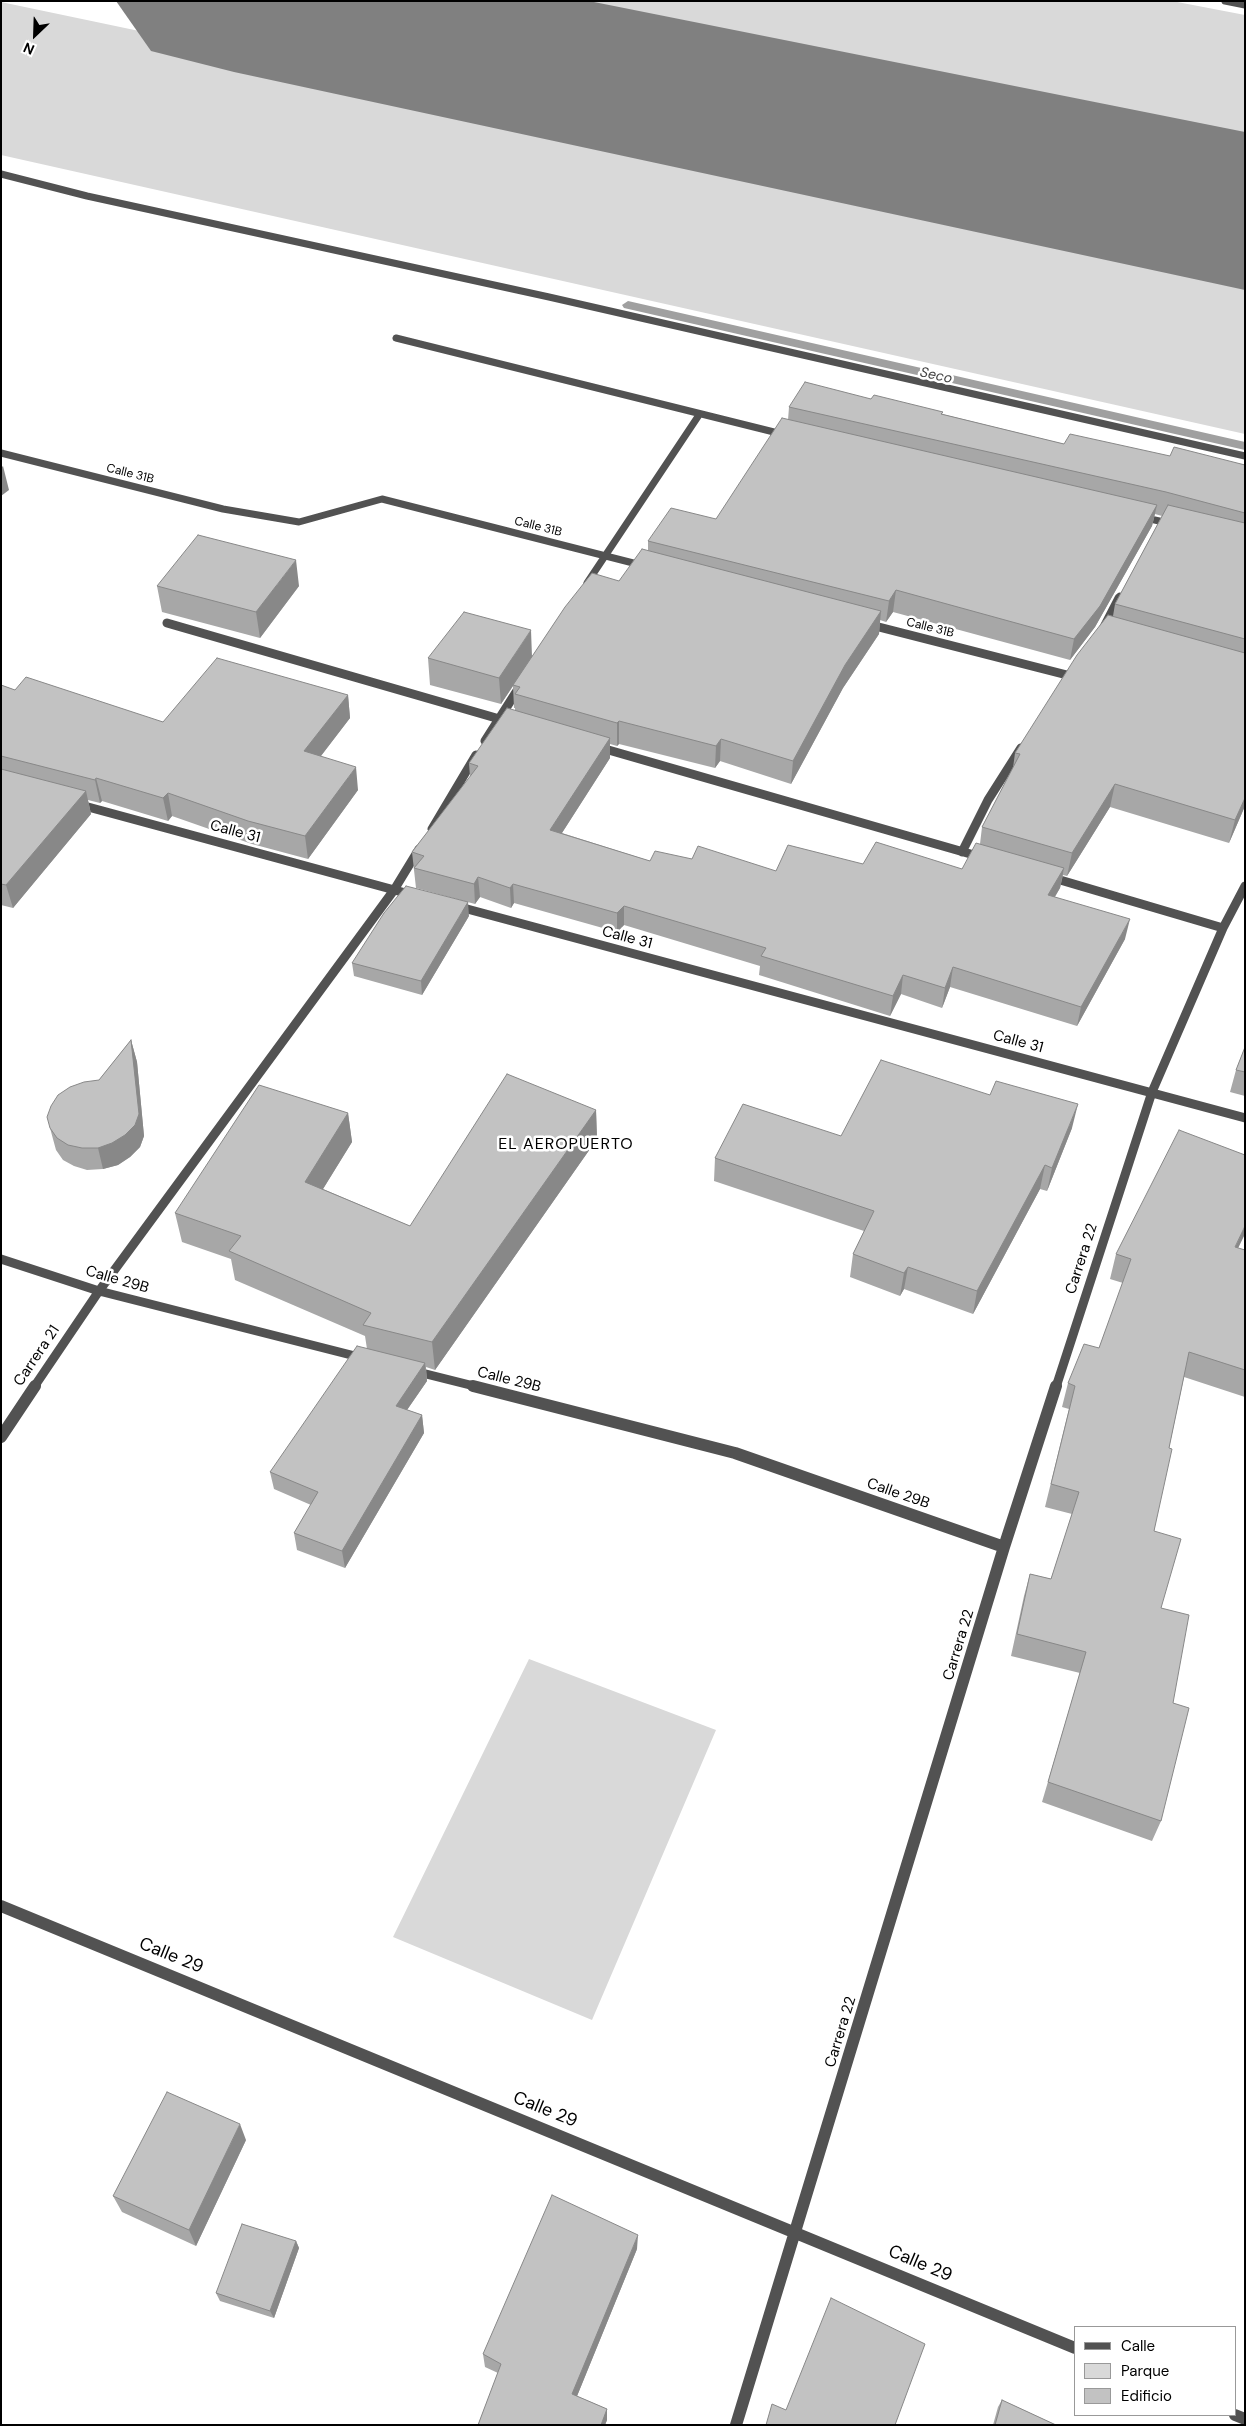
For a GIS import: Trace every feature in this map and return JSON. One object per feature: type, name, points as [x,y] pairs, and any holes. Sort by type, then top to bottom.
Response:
[{"type":"street","points":[[1225,1],[1245,5]]},
{"type":"street","points":[[1,174],[87,196],[549,297],[1245,456]]},
{"type":"street","points":[[396,338],[795,438]]},
{"type":"street","points":[[583,588],[699,415]]},
{"type":"street","name":"Calle 31B","points":[[1,453],[233,511],[299,522],[382,499],[653,568]]},
{"type":"street","points":[[1132,514],[1180,526]]},
{"type":"street","points":[[1156,530],[1161,521]]},
{"type":"street","points":[[1096,638],[1102,631],[1124,589]]},
{"type":"street","name":"Calle 31B","points":[[855,620],[1067,675]]},
{"type":"street","points":[[168,623],[508,721]]},
{"type":"street","points":[[1102,631],[1111,633]]},
{"type":"street","points":[[1062,684],[1073,668]]},
{"type":"street","name":"Carrera 21","points":[[1,1437],[99,1291],[394,890],[525,678]]},
{"type":"street","points":[[962,852],[988,800],[1025,742]]},
{"type":"street","points":[[593,746],[990,860]]},
{"type":"street","name":"Calle 31","points":[[68,802],[423,898]]},
{"type":"street","points":[[1036,874],[1224,928]]},
{"type":"street","name":"Carrera 22","points":[[736,2425],[1004,1547],[1152,1092],[1224,928],[1245,886]]},
{"type":"street","name":"Calle 31","points":[[442,903],[1245,1118]]},
{"type":"street","name":"Calle 29B","points":[[1,1259],[99,1291],[378,1362]]},
{"type":"street","name":"Calle 29B","points":[[407,1370],[735,1453],[1004,1547]]},
{"type":"street","name":"Calle 29","points":[[1,1906],[1074,2348]]},
{"type":"green space","points":[[408,1],[1172,1],[1245,15],[1245,169]]},
{"type":"green space","points":[[1,2],[1245,263],[1245,434],[1,155]]},
{"type":"green space","points":[[529,1659],[716,1730],[592,2020],[393,1937]]},
{"type":"building","points":[[805,382],[871,399],[874,395],[943,412],[941,414],[1064,444],[1070,434],[1170,456],[1174,447],[1245,465],[1245,513],[1166,492],[789,407]]},
{"type":"building","points":[[782,418],[1157,505],[1100,606],[1074,639],[896,590],[889,601],[648,541],[671,508],[716,519]]},
{"type":"building","points":[[1168,505],[1245,523],[1245,639],[1115,604]]},
{"type":"building","points":[[198,535],[296,560],[256,612],[157,586]]},
{"type":"building","points":[[642,549],[881,611],[845,665],[793,761],[721,739],[716,746],[619,721],[617,723],[515,694],[520,687],[513,685],[565,607],[592,573],[619,581]]},
{"type":"building","points":[[464,612],[531,630],[499,678],[428,658]]},
{"type":"building","points":[[1108,615],[1245,653],[1245,798],[1235,820],[1115,784],[1072,853],[982,827],[1020,754],[1015,753],[1077,655]]},
{"type":"building","points":[[217,658],[348,695],[304,751],[356,767],[305,836],[248,821],[168,793],[163,798],[96,778],[95,780],[1,756],[1,685],[15,690],[26,677],[163,722]]},
{"type":"building","points":[[507,708],[610,738],[550,830],[650,861],[655,851],[692,859],[698,846],[776,871],[788,845],[863,864],[876,842],[962,869],[976,843],[1064,868],[1048,895],[1130,919],[1081,1007],[953,967],[945,988],[903,975],[893,996],[761,956],[766,948],[624,906],[617,913],[513,884],[510,888],[478,877],[474,884],[414,868],[424,856],[412,852],[478,766],[469,763]]},
{"type":"building","points":[[1,769],[86,791],[6,885],[1,884]]},
{"type":"building","points":[[406,886],[468,902],[421,981],[352,963],[384,913]]},
{"type":"building","points":[[131,1040],[139,1114],[135,1125],[125,1135],[112,1143],[98,1148],[82,1148],[68,1145],[57,1138],[50,1128],[47,1117],[58,1095],[70,1087],[84,1082],[99,1080]]},
{"type":"building","points":[[1245,1047],[1245,1072],[1236,1070]]},
{"type":"building","points":[[881,1060],[990,1095],[996,1081],[1078,1104],[1052,1168],[1045,1165],[977,1291],[908,1267],[904,1273],[853,1254],[874,1211],[715,1158],[743,1104],[841,1136]]},
{"type":"building","points":[[507,1074],[596,1110],[432,1342],[363,1325],[371,1313],[229,1251],[241,1236],[175,1213],[259,1085],[348,1113],[305,1182],[410,1226]]},
{"type":"building","points":[[1179,1130],[1245,1155],[1245,1226],[1235,1247],[1245,1250],[1245,1370],[1189,1352],[1169,1448],[1172,1449],[1154,1531],[1181,1539],[1161,1608],[1189,1615],[1173,1703],[1189,1708],[1161,1821],[1048,1782],[1086,1652],[1017,1634],[1030,1574],[1051,1579],[1079,1492],[1051,1484],[1075,1386],[1068,1383],[1084,1344],[1099,1348],[1131,1259],[1116,1254]]},
{"type":"building","points":[[357,1346],[425,1363],[396,1406],[422,1415],[342,1551],[294,1533],[318,1492],[270,1472]]},
{"type":"building","points":[[167,2092],[240,2124],[189,2230],[113,2196]]},
{"type":"building","points":[[552,2195],[638,2235],[572,2394],[607,2409],[601,2425],[478,2425],[501,2364],[483,2354]]},
{"type":"building","points":[[242,2224],[296,2241],[270,2311],[216,2293]]},
{"type":"building","points":[[831,2298],[925,2344],[895,2425],[766,2425],[772,2404],[786,2410]]},
{"type":"building","points":[[1002,2400],[1056,2425],[995,2425]]},
{"type":"waterway","name":"Seco","points":[[628,305],[1245,446]]},
{"type":"runway","points":[[234,1],[1245,211]]},
{"type":"district","name":"EL AEROPUERTO","points":[[566,1145]]}]
